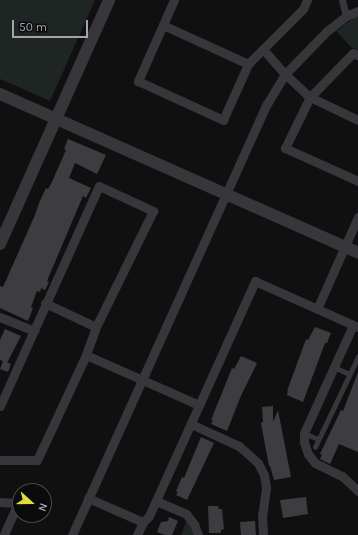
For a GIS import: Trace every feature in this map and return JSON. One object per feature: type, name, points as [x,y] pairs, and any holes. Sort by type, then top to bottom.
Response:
[{"type":"street","points":[[0,244],[109,0]]},
{"type":"street","points":[[174,0],[138,81],[223,120],[248,64],[303,9],[307,0]]},
{"type":"street","points":[[342,0],[346,16]]},
{"type":"street","points":[[72,535],[267,104],[285,74],[327,32],[346,16],[358,11]]},
{"type":"street","points":[[163,26],[248,64]]},
{"type":"street","points":[[263,49],[285,74],[310,98],[358,120]]},
{"type":"street","points":[[358,55],[353,53],[310,98],[285,148],[358,181]]},
{"type":"street","points":[[0,94],[358,253]]},
{"type":"street","points":[[0,406],[45,303],[99,186],[152,211],[96,327],[86,355],[37,460],[0,460]]},
{"type":"street","points":[[317,309],[358,217]]},
{"type":"street","points":[[137,535],[143,522],[149,516],[156,501],[255,281],[356,326],[334,367],[304,433],[304,442],[308,454],[315,463],[342,476],[358,491]]},
{"type":"street","points":[[45,303],[96,327]]},
{"type":"street","points":[[0,317],[34,331]]},
{"type":"street","points":[[86,355],[199,405]]},
{"type":"street","points":[[191,424],[239,446],[258,462],[264,475],[266,488],[262,515],[263,535]]},
{"type":"street","points":[[88,498],[143,522]]},
{"type":"street","points":[[156,501],[186,514],[194,524],[198,535]]},
{"type":"street","points":[[0,502],[18,503],[4,535]]},
{"type":"lane","points":[[315,447],[358,357]]},
{"type":"lane","points":[[334,367],[350,374]]},
{"type":"lane","points":[[304,433],[318,439]]},
{"type":"shaded area","points":[[0,0],[95,0],[50,101],[0,79]]},
{"type":"shaded area","points":[[358,15],[358,50],[351,47],[336,31]]},
{"type":"shaded area","points":[[187,520],[192,528],[193,535],[181,535]]},
{"type":"building","points":[[68,139],[106,155],[97,174],[75,163],[69,178],[91,188],[86,198],[83,196],[47,281],[49,282],[45,290],[41,288],[40,292],[37,291],[28,321],[0,308],[0,286],[3,287],[39,203],[46,188],[48,189],[51,184],[66,150],[64,149]]},
{"type":"building","points":[[315,327],[331,333],[327,343],[325,343],[303,402],[287,395],[287,391],[306,339],[308,340]]},
{"type":"building","points":[[5,329],[21,336],[7,363],[0,360],[0,340]]},
{"type":"building","points":[[241,356],[257,363],[240,398],[227,431],[211,424],[213,420],[211,420],[232,368],[234,369]]},
{"type":"building","points":[[3,361],[11,364],[8,372],[0,369]]},
{"type":"building","points":[[358,372],[358,452],[339,444],[330,464],[320,459],[322,455],[320,454],[341,410],[343,411]]},
{"type":"building","points":[[273,406],[273,422],[278,410],[291,477],[274,480],[269,466],[261,423],[263,422],[262,407]]},
{"type":"building","points":[[201,437],[214,443],[187,500],[176,495],[178,492],[176,491],[182,477],[184,478]]},
{"type":"building","points":[[306,497],[308,514],[283,518],[280,500]]},
{"type":"building","points":[[208,506],[218,506],[219,509],[222,509],[224,529],[221,530],[221,533],[209,533]]},
{"type":"building","points":[[169,517],[178,521],[172,535],[165,535],[157,532],[161,522],[168,521]]},
{"type":"building","points":[[255,521],[256,535],[241,535],[240,522]]}]
